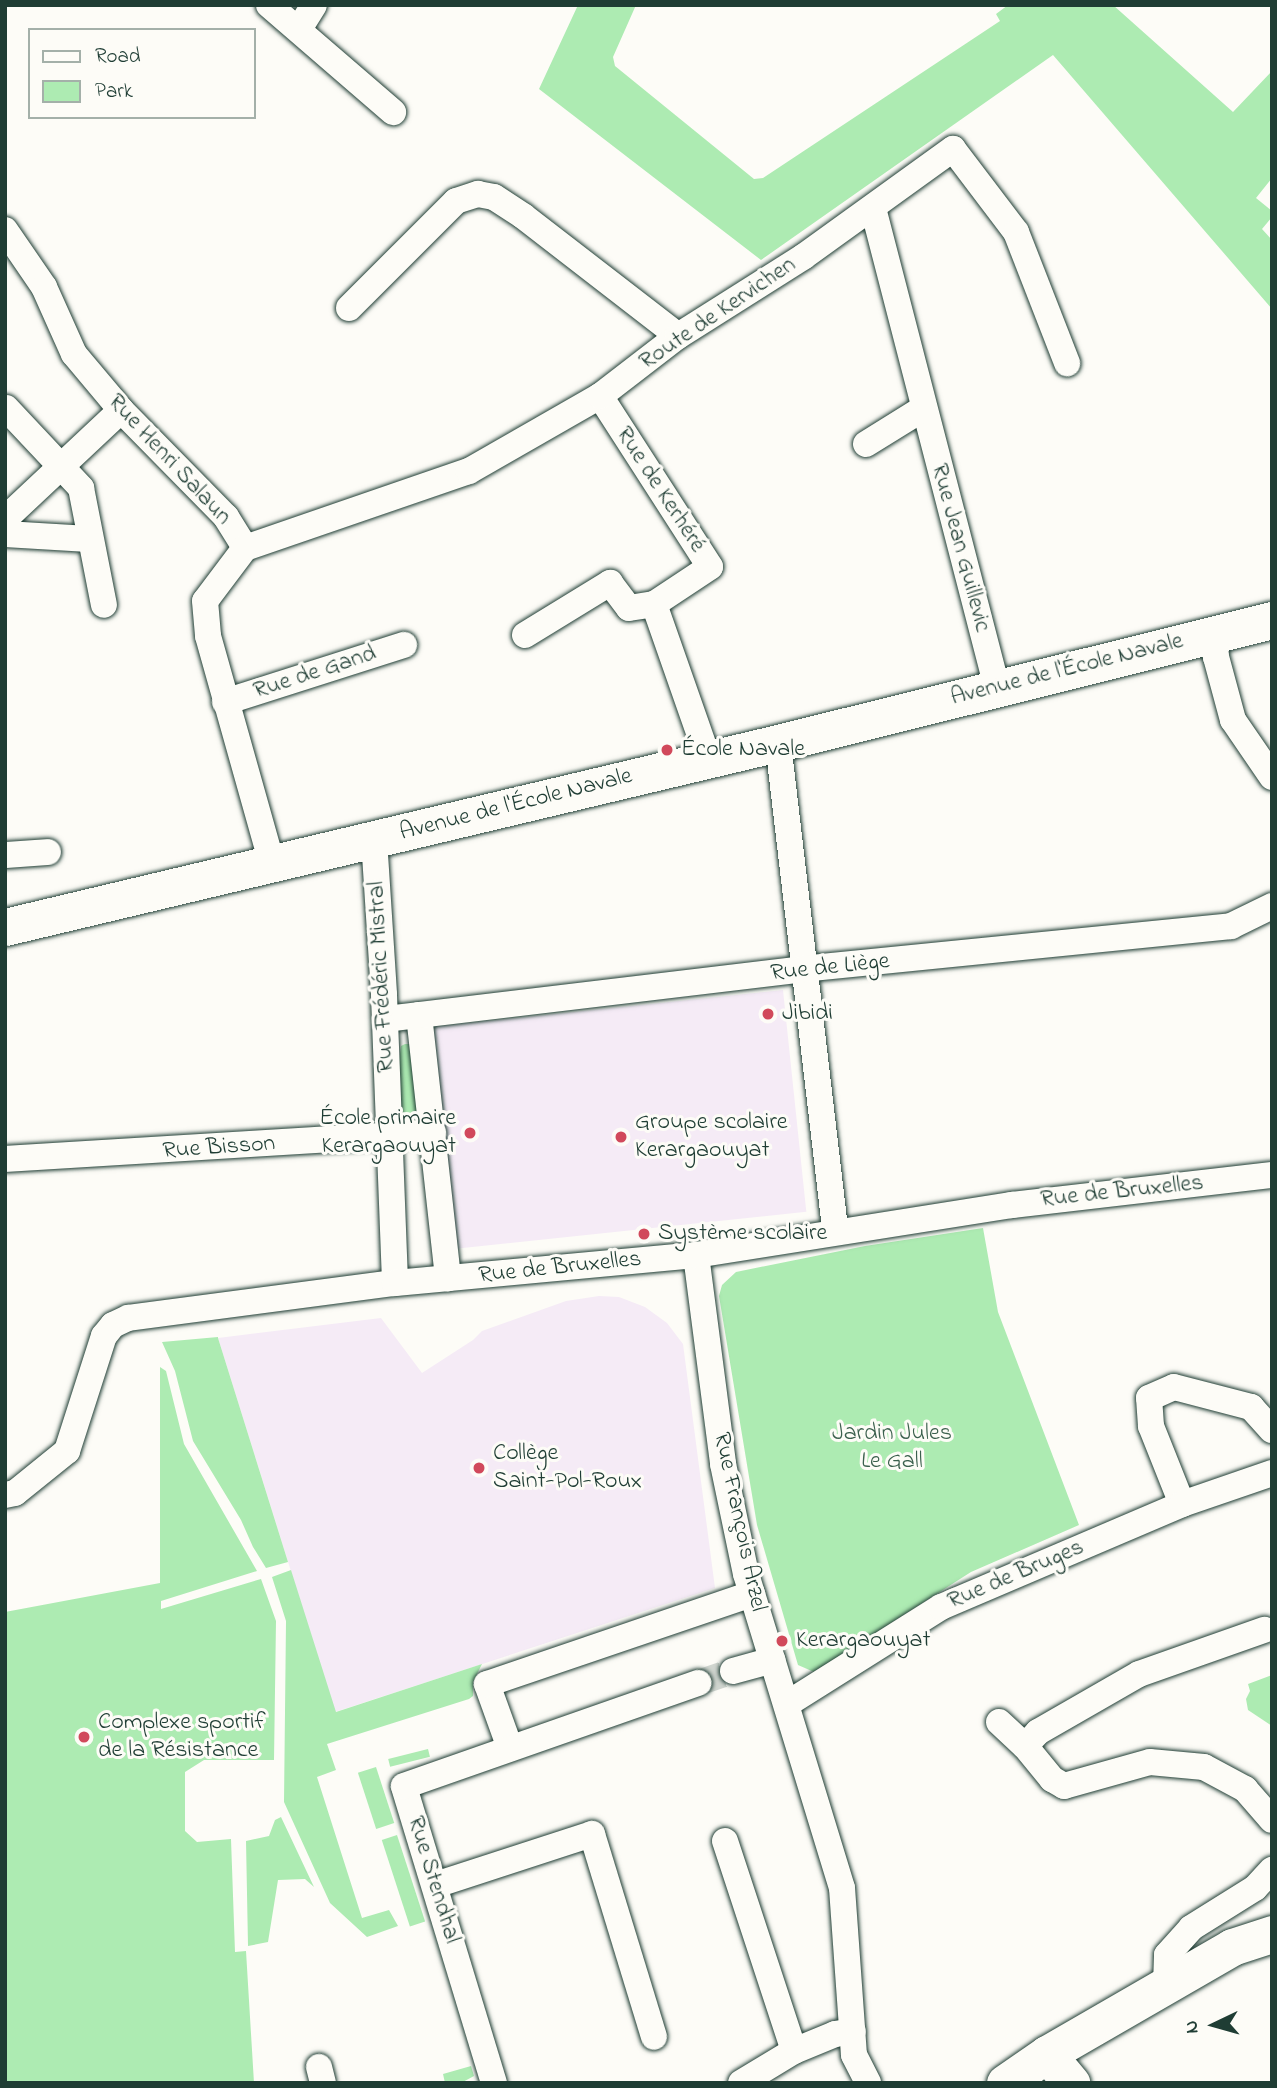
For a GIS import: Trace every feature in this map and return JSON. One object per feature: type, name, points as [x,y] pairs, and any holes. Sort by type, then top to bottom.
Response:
[{"type":"street","points":[[269,5],[393,112]]},
{"type":"street","points":[[299,29],[314,5]]},
{"type":"street","name":"Route de Kervichen","points":[[245,548],[469,471],[600,396],[678,337],[873,208],[953,149],[1016,232],[1067,363]]},
{"type":"street","points":[[349,308],[456,201],[478,194],[494,197],[523,216],[678,337]]},
{"type":"street","name":"Rue Jean Guillevic","points":[[873,208],[997,688]]},
{"type":"street","name":"Rue Henri Salaun","points":[[8,238],[44,287],[74,354],[121,410],[226,517],[245,548],[205,601],[208,636],[272,863]]},
{"type":"street","name":"Rue de Kerhéré","points":[[600,396],[710,567],[654,604]]},
{"type":"street","points":[[6,408],[81,488],[104,605]]},
{"type":"street","points":[[866,444],[924,408]]},
{"type":"street","points":[[5,520],[121,410]]},
{"type":"street","points":[[5,534],[89,539]]},
{"type":"street","points":[[525,635],[610,583],[629,608],[654,604],[708,758]]},
{"type":"street","name":"Avenue de l'École Navale","points":[[5,927],[778,743],[1272,620]]},
{"type":"street","points":[[1215,633],[1216,657],[1233,720],[1272,777]]},
{"type":"street","name":"Rue de Gand","points":[[225,702],[404,645]]},
{"type":"street","points":[[778,743],[802,970],[835,1231]]},
{"type":"street","name":"Rue Frédéric Mistral","points":[[374,839],[385,1018],[395,1283]]},
{"type":"street","points":[[5,855],[48,852]]},
{"type":"street","name":"Rue de Liège","points":[[385,1018],[802,970],[1231,926],[1272,906]]},
{"type":"street","name":"Rue Frédéric Mistral","points":[[419,1015],[448,1279]]},
{"type":"street","name":"Rue Bisson","points":[[5,1159],[433,1133]]},
{"type":"street","name":"Rue de Bruxelles","points":[[5,1495],[15,1493],[67,1451],[104,1336],[113,1325],[128,1318],[395,1283],[696,1255],[1012,1205],[1272,1175]]},
{"type":"street","name":"Rue François Arzel","points":[[696,1255],[723,1464],[752,1594],[842,1888],[855,2055],[868,2081]]},
{"type":"street","points":[[1182,1504],[1150,1426],[1149,1398],[1174,1387],[1251,1407],[1272,1430]]},
{"type":"street","name":"Rue de Bruges","points":[[786,1704],[940,1607],[1182,1504],[1272,1473]]},
{"type":"street","points":[[510,1748],[486,1684],[752,1594]]},
{"type":"street","points":[[1025,1746],[1038,1732],[1139,1674],[1264,1630]]},
{"type":"street","points":[[733,1671],[773,1660]]},
{"type":"street","name":"Rue Stendhal","points":[[494,2083],[404,1786],[698,1682]]},
{"type":"street","points":[[999,1722],[1025,1746],[1052,1779],[1064,1786],[1150,1762],[1204,1767],[1245,1788],[1272,1820]]},
{"type":"street","points":[[435,1885],[592,1834],[654,2037]]},
{"type":"street","points":[[725,1841],[794,2051]]},
{"type":"street","points":[[1166,1985],[1167,1955],[1191,1928],[1255,1888],[1272,1870]]},
{"type":"street","points":[[1005,2083],[1046,2054],[1232,1947],[1272,1934]]},
{"type":"street","points":[[741,2083],[794,2051],[835,2034],[853,2031]]},
{"type":"street","points":[[1046,2054],[1071,2083]]},
{"type":"shaded area","name":"Groupe scolaire Kerargaouyat","points":[[783,990],[806,1212],[453,1249],[430,1027]]},
{"type":"shaded area","name":"Collège Saint-Pol-Roux","points":[[599,1296],[619,1297],[645,1307],[667,1323],[683,1344],[715,1588],[335,1712],[218,1338],[381,1318],[422,1373],[473,1340],[482,1331],[566,1301]]},
{"type":"green space","points":[[578,5],[636,5],[613,57],[615,66],[754,179],[763,178],[1000,21],[996,14],[1008,5],[1113,5],[1233,112],[1272,71],[1272,178],[1256,198],[1272,211],[1272,217],[1262,229],[1272,240],[1272,309],[1053,55],[761,260],[539,89]]},
{"type":"green space","points":[[411,1044],[419,1124],[402,1123],[398,1068],[401,1046]]},
{"type":"green space","name":"Jardin Jules Le Gall","points":[[983,1228],[998,1312],[1079,1525],[971,1572],[814,1672],[798,1665],[757,1525],[719,1296],[722,1285],[736,1272],[865,1246]]},
{"type":"green space","points":[[218,1337],[288,1562],[266,1568],[241,1520],[193,1441],[175,1371],[162,1342]]},
{"type":"green space","name":"Complexe sportif de la Résistance","points":[[160,1367],[166,1371],[184,1444],[257,1571],[161,1601],[161,1609],[261,1579],[276,1621],[274,1760],[204,1760],[185,1772],[185,1831],[197,1842],[231,1839],[235,1952],[246,1951],[254,2083],[5,2083],[5,1612],[160,1583]]},
{"type":"green space","points":[[291,1570],[336,1712],[482,1664],[473,1682],[473,1696],[469,1699],[327,1744],[336,1770],[317,1777],[362,1918],[389,1910],[398,1926],[367,1937],[330,1903],[284,1802],[286,1621],[272,1577]]},
{"type":"green space","points":[[1272,1675],[1272,1726],[1248,1710],[1246,1699],[1250,1691],[1248,1684]]},
{"type":"green space","points":[[428,1749],[430,1757],[390,1767],[388,1759]]},
{"type":"green space","points":[[376,1767],[394,1823],[376,1829],[358,1773]]},
{"type":"green space","points":[[281,1817],[314,1887],[305,1879],[278,1880],[268,1942],[248,1946],[246,1841],[269,1836],[275,1820]]},
{"type":"green space","points":[[397,1835],[425,1922],[410,1926],[382,1840]]},
{"type":"green space","points":[[471,2066],[474,2076],[461,2083],[445,2083],[443,2074]]},
{"type":"tunnel","points":[[698,1683],[733,1671]]},
{"type":"place","name":"École Navale","points":[[667,750]]},
{"type":"place","name":"Jibidi","points":[[768,1014]]},
{"type":"place","name":"École primaire Kerargaouyat","points":[[470,1133]]},
{"type":"place","name":"Groupe scolaire Kerargaouyat","points":[[621,1137]]},
{"type":"place","name":"Système scolaire","points":[[644,1234]]},
{"type":"place","name":"Collège Saint-Pol-Roux","points":[[479,1468]]},
{"type":"place","name":"Kerargaouyat","points":[[782,1641]]},
{"type":"place","name":"Complexe sportif de la Résistance","points":[[84,1737]]}]
